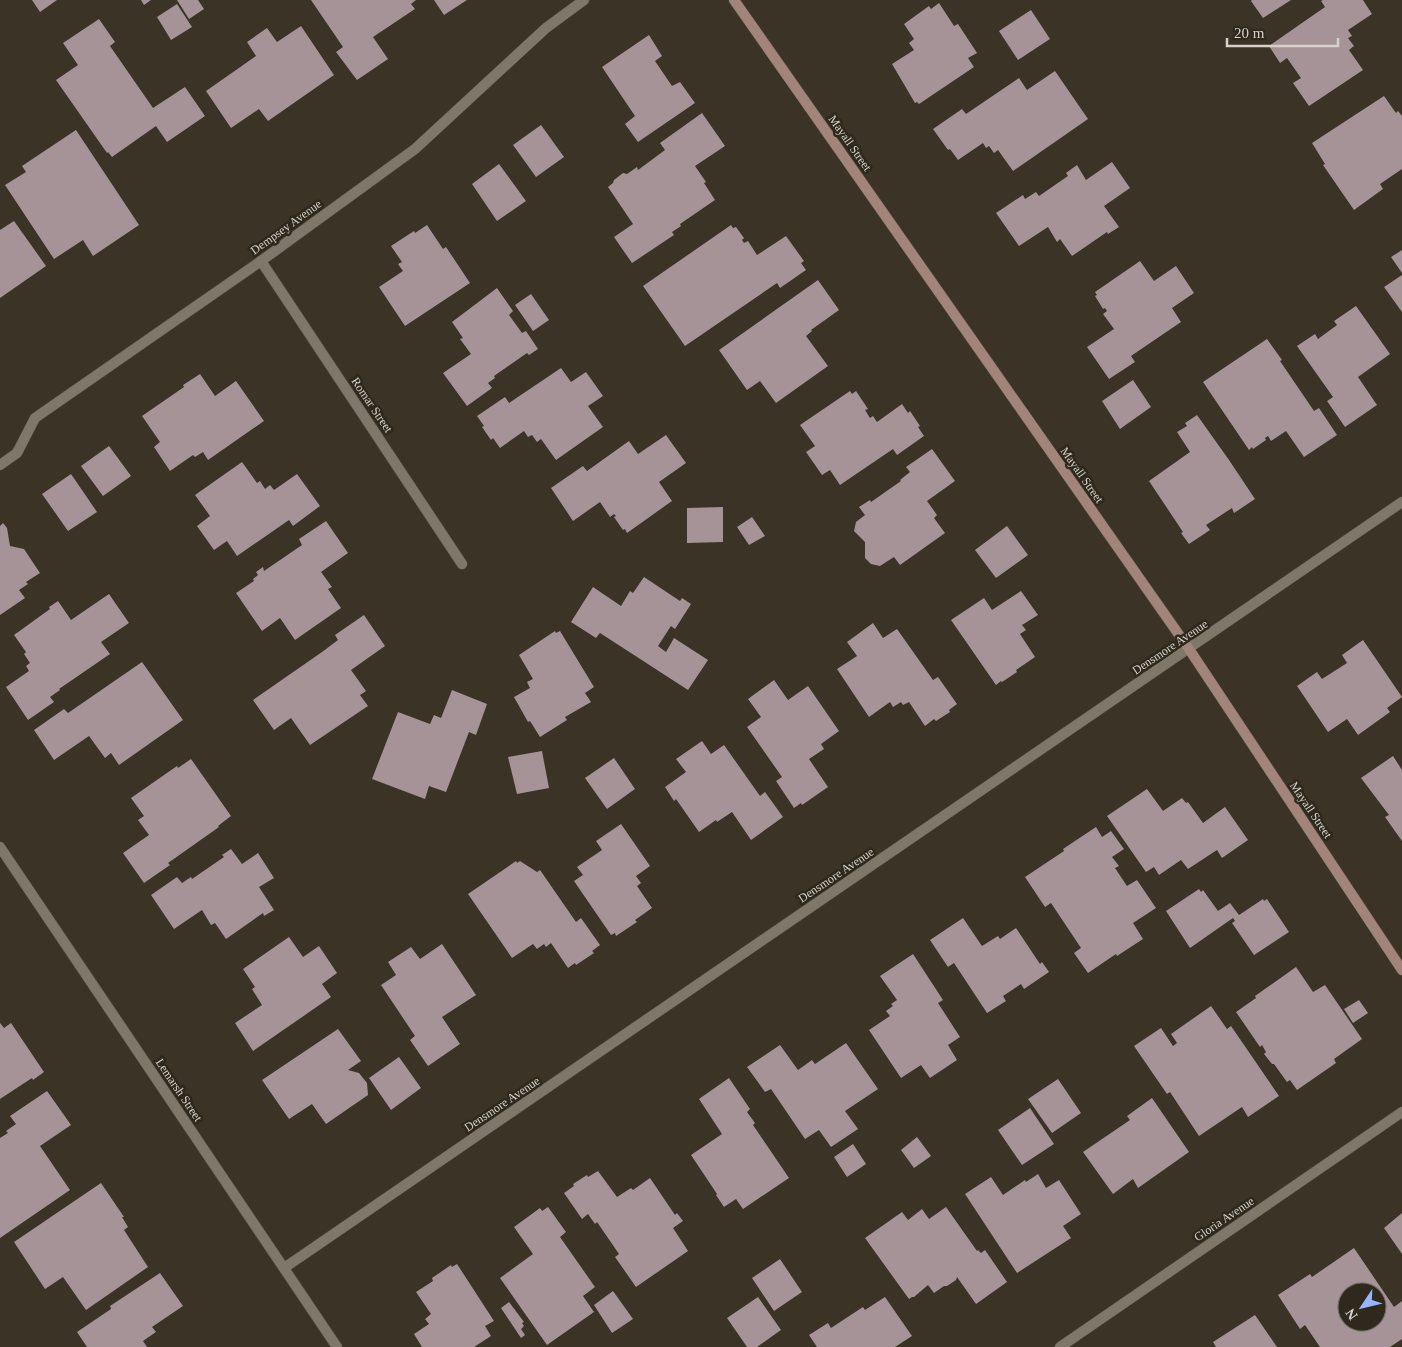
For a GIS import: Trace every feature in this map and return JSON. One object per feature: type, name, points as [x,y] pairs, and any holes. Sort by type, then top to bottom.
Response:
[{"type":"street","name":"Dempsey Avenue","points":[[0,465],[17,453],[35,418],[261,261],[415,149],[546,28],[584,0]]},
{"type":"street","name":"Mayall Street","points":[[734,0],[1189,649],[1402,970]]},
{"type":"street","name":"Romar Street","points":[[261,261],[462,564]]},
{"type":"street","name":"Densmore Avenue","points":[[284,1268],[1402,502]]},
{"type":"street","name":"Lemarsh Street","points":[[0,848],[337,1347]]},
{"type":"street","name":"Gloria Avenue","points":[[1060,1347],[1402,1112]]},
{"type":"building","points":[[32,0],[57,0],[40,12]]},
{"type":"building","points":[[141,0],[151,0],[144,5]]},
{"type":"building","points":[[177,0],[198,0],[204,9],[189,19]]},
{"type":"building","points":[[311,0],[416,0],[411,4],[415,9],[373,37],[388,59],[357,80],[336,52],[343,47]]},
{"type":"building","points":[[434,0],[467,0],[444,15]]},
{"type":"building","points":[[1252,0],[1291,0],[1263,18]]},
{"type":"building","points":[[1363,0],[1372,14],[1348,30],[1352,36],[1348,38],[1354,46],[1349,50],[1363,70],[1309,106],[1293,83],[1301,78],[1287,58],[1280,63],[1269,46],[1325,7],[1321,1]]},
{"type":"building","points":[[939,3],[954,26],[958,24],[977,53],[968,58],[974,67],[919,104],[915,103],[892,64],[914,50],[909,43],[914,39],[904,24],[929,6],[931,9]]},
{"type":"building","points":[[177,4],[192,27],[171,40],[157,17]]},
{"type":"building","points":[[1031,10],[1050,39],[1018,60],[999,31]]},
{"type":"building","points":[[99,19],[115,42],[110,46],[153,108],[185,87],[205,116],[167,142],[156,126],[112,157],[107,153],[56,80],[78,65],[63,43]]},
{"type":"building","points":[[301,26],[334,75],[268,121],[259,109],[231,128],[206,91],[256,56],[247,42],[267,28],[277,42]]},
{"type":"building","points":[[649,35],[662,56],[655,61],[672,86],[680,82],[695,103],[638,142],[625,124],[635,116],[602,67]]},
{"type":"building","points":[[1055,71],[1088,119],[1013,171],[998,150],[994,153],[989,146],[986,148],[983,143],[958,160],[950,149],[948,150],[933,129],[962,109],[966,114],[1019,78],[1027,90]]},
{"type":"building","points":[[1384,96],[1396,113],[1398,111],[1402,116],[1402,169],[1380,184],[1383,189],[1354,210],[1323,165],[1325,164],[1312,143]]},
{"type":"building","points":[[702,113],[725,146],[695,166],[715,200],[680,224],[681,226],[672,232],[674,235],[632,263],[614,237],[633,224],[608,187],[623,173],[627,174],[637,167],[638,170],[665,150],[660,143]]},
{"type":"building","points":[[541,125],[564,157],[536,177],[513,145]]},
{"type":"building","points":[[76,130],[139,225],[93,256],[83,240],[54,259],[5,185],[26,172],[22,166]]},
{"type":"building","points":[[1112,162],[1130,188],[1104,206],[1119,227],[1108,234],[1107,232],[1072,256],[1060,239],[1057,242],[1048,227],[1019,246],[996,213],[1023,195],[1025,199],[1036,192],[1039,196],[1068,176],[1066,173],[1077,165],[1086,180]]},
{"type":"building","points":[[499,164],[526,201],[497,221],[472,184]]},
{"type":"building","points":[[14,221],[46,266],[0,298],[0,230]]},
{"type":"building","points":[[427,225],[443,249],[446,247],[470,283],[405,326],[379,287],[403,271],[398,264],[402,262],[391,246]]},
{"type":"building","points":[[731,225],[733,228],[736,227],[744,238],[742,240],[744,243],[748,241],[757,255],[786,236],[804,261],[801,263],[806,270],[780,288],[777,283],[685,346],[643,286]]},
{"type":"building","points":[[1402,250],[1402,273],[1391,257]]},
{"type":"building","points":[[1140,261],[1154,281],[1176,266],[1194,293],[1172,308],[1181,322],[1131,356],[1135,362],[1109,379],[1087,347],[1114,329],[1103,314],[1107,311],[1105,308],[1103,309],[1095,296],[1097,295],[1095,292]]},
{"type":"building","points":[[1402,275],[1402,312],[1384,287]]},
{"type":"building","points":[[818,280],[839,310],[811,330],[806,336],[828,366],[776,403],[760,381],[747,390],[719,350]]},
{"type":"building","points":[[497,288],[513,311],[509,315],[522,333],[526,331],[538,349],[529,355],[527,353],[494,376],[495,378],[488,383],[492,388],[467,406],[443,373],[471,354],[460,339],[463,338],[452,322]]},
{"type":"building","points":[[531,294],[549,320],[533,331],[515,305]]},
{"type":"building","points":[[1356,306],[1390,354],[1358,377],[1377,405],[1345,427],[1327,401],[1333,397],[1297,346],[1315,334],[1318,339],[1337,325],[1334,321]]},
{"type":"building","points":[[1267,339],[1314,411],[1319,408],[1337,435],[1304,457],[1286,431],[1271,441],[1268,436],[1265,438],[1266,440],[1249,450],[1203,382]]},
{"type":"building","points":[[561,368],[571,382],[586,372],[603,396],[588,406],[603,427],[556,460],[541,439],[537,442],[532,435],[528,437],[524,431],[500,448],[493,438],[491,440],[477,416],[505,397],[509,403]]},
{"type":"building","points":[[200,374],[215,396],[236,381],[264,421],[208,460],[203,452],[195,457],[193,455],[170,471],[154,447],[160,442],[142,416]]},
{"type":"building","points":[[1133,380],[1151,407],[1120,429],[1102,401]]},
{"type":"building","points":[[850,391],[852,394],[856,391],[868,409],[865,410],[870,418],[873,416],[877,422],[902,404],[908,413],[910,411],[924,436],[897,455],[893,449],[840,485],[830,470],[822,475],[806,452],[815,446],[800,425]]},
{"type":"building","points":[[1197,415],[1255,499],[1234,513],[1232,508],[1206,525],[1210,530],[1189,544],[1149,481],[1190,452],[1177,432],[1187,426],[1185,423]]},
{"type":"building","points":[[666,435],[686,463],[659,482],[672,501],[627,533],[614,517],[616,516],[614,514],[610,517],[600,502],[573,521],[551,488],[583,466],[587,471],[629,441],[638,454]]},
{"type":"building","points":[[109,446],[131,476],[103,496],[81,466]]},
{"type":"building","points":[[932,449],[955,481],[927,501],[937,515],[934,518],[945,533],[900,565],[894,557],[880,566],[871,564],[865,558],[865,542],[854,531],[856,522],[865,515],[859,507],[870,500],[871,502],[901,481],[910,472],[906,467]]},
{"type":"building","points":[[242,462],[257,483],[260,481],[265,489],[270,485],[274,490],[297,474],[320,506],[293,526],[289,520],[237,556],[227,541],[214,550],[197,526],[210,516],[195,495]]},
{"type":"building","points":[[71,474],[97,512],[68,531],[42,494]]},
{"type":"building","points":[[723,507],[723,542],[687,543],[687,508]]},
{"type":"building","points":[[752,517],[765,536],[749,545],[737,527]]},
{"type":"building","points":[[326,521],[348,553],[321,572],[332,587],[328,589],[341,608],[295,640],[280,618],[262,631],[236,593],[254,581],[253,579],[258,575],[256,572],[263,567],[264,571],[302,545],[299,539]]},
{"type":"building","points":[[3,523],[7,528],[10,546],[24,549],[40,573],[26,582],[28,584],[19,590],[25,598],[0,615],[0,526]]},
{"type":"building","points":[[1007,526],[1028,555],[996,578],[975,550]]},
{"type":"building","points":[[644,577],[680,601],[682,598],[691,604],[675,629],[671,626],[658,646],[666,652],[674,638],[708,660],[688,690],[600,633],[596,638],[571,622],[593,587],[621,606],[630,591],[633,593]]},
{"type":"building","points":[[1021,591],[1038,615],[1022,625],[1026,630],[1020,634],[1035,657],[1016,670],[1017,672],[996,685],[951,620],[984,598],[992,610]]},
{"type":"building","points":[[109,594],[129,623],[101,642],[110,654],[59,689],[50,697],[54,702],[28,720],[6,687],[29,671],[26,666],[30,663],[24,654],[26,652],[14,635],[58,601],[71,620]]},
{"type":"building","points":[[364,615],[385,646],[351,670],[366,691],[360,695],[368,706],[310,745],[291,718],[274,730],[253,700],[338,640],[335,635]]},
{"type":"building","points":[[873,623],[883,638],[897,629],[933,680],[938,677],[957,704],[949,710],[950,712],[936,721],[934,719],[925,726],[909,702],[903,705],[901,702],[893,707],[890,702],[869,717],[837,669],[857,656],[847,642]]},
{"type":"building","points":[[555,631],[556,633],[560,631],[594,687],[585,693],[591,702],[565,717],[567,720],[540,737],[530,721],[528,722],[514,697],[530,688],[527,682],[533,679],[519,655]]},
{"type":"building","points":[[1363,640],[1402,697],[1387,708],[1390,712],[1358,735],[1347,719],[1328,732],[1297,686],[1317,672],[1322,679],[1347,663],[1342,655]]},
{"type":"building","points":[[142,662],[183,720],[119,765],[111,753],[105,758],[89,736],[54,760],[34,730],[64,709],[68,713]]},
{"type":"building","points":[[774,680],[788,700],[808,686],[839,731],[821,744],[824,749],[809,759],[828,787],[802,805],[801,803],[794,808],[776,781],[782,777],[747,727],[761,717],[748,699]]},
{"type":"building","points":[[452,690],[487,704],[476,735],[469,732],[446,792],[429,786],[425,799],[372,779],[398,712],[430,724],[434,715],[441,718]]},
{"type":"building","points":[[702,741],[711,754],[724,745],[760,796],[765,792],[783,817],[751,840],[732,812],[699,832],[676,799],[674,801],[665,787],[686,772],[676,759]]},
{"type":"building","points":[[542,751],[549,788],[517,794],[508,757]]},
{"type":"building","points":[[1393,756],[1402,770],[1402,841],[1385,817],[1389,815],[1361,778]]},
{"type":"building","points":[[614,758],[635,789],[607,809],[585,778]]},
{"type":"building","points":[[191,759],[231,816],[219,827],[168,863],[170,865],[144,883],[123,853],[149,835],[138,820],[144,816],[131,798],[177,766],[178,768]]},
{"type":"building","points":[[1147,789],[1163,811],[1182,798],[1186,803],[1188,802],[1203,823],[1225,807],[1248,840],[1222,858],[1217,850],[1188,869],[1181,860],[1159,875],[1154,867],[1146,872],[1107,816]]},
{"type":"building","points":[[621,824],[650,866],[636,876],[641,883],[637,886],[652,908],[635,920],[637,922],[616,936],[615,933],[611,935],[574,881],[583,875],[577,867],[602,850],[596,841]]},
{"type":"building","points":[[1096,827],[1102,837],[1111,831],[1124,849],[1112,857],[1119,866],[1115,868],[1127,886],[1137,880],[1156,908],[1133,923],[1143,939],[1088,973],[1074,953],[1081,948],[1051,903],[1045,907],[1025,877]]},
{"type":"building","points":[[231,849],[242,864],[258,853],[274,878],[259,887],[274,910],[264,916],[263,913],[226,939],[215,923],[211,925],[202,910],[174,929],[151,895],[177,877],[182,883],[191,877],[192,879],[224,857],[222,855]]},
{"type":"building","points":[[516,861],[517,863],[520,861],[537,872],[540,870],[576,922],[581,918],[600,945],[592,951],[594,953],[568,968],[551,943],[546,947],[544,944],[537,949],[533,944],[512,958],[468,894]]},
{"type":"building","points":[[1199,889],[1201,892],[1203,890],[1218,911],[1230,903],[1239,915],[1263,899],[1264,901],[1267,899],[1289,932],[1254,955],[1232,923],[1235,921],[1233,918],[1190,948],[1166,911]]},
{"type":"building","points":[[963,918],[982,946],[998,936],[1000,939],[1016,928],[1040,964],[1042,962],[1049,972],[1024,989],[1021,984],[1003,996],[1006,1001],[987,1013],[954,963],[948,967],[930,940]]},
{"type":"building","points":[[289,937],[303,957],[319,946],[337,973],[322,984],[331,997],[253,1051],[235,1023],[262,1005],[252,989],[255,987],[243,969]]},
{"type":"building","points":[[442,944],[476,995],[442,1017],[460,1044],[428,1066],[410,1040],[415,1036],[381,985],[396,975],[388,962],[411,947],[420,959]]},
{"type":"building","points":[[913,954],[943,1000],[938,1003],[960,1037],[948,1045],[957,1060],[930,1078],[921,1065],[901,1078],[869,1030],[890,1016],[886,1011],[897,1000],[880,976]]},
{"type":"building","points":[[1296,967],[1313,992],[1325,985],[1362,1039],[1334,1059],[1336,1063],[1297,1090],[1290,1080],[1287,1082],[1264,1054],[1266,1052],[1262,1045],[1260,1047],[1236,1012]]},
{"type":"building","points":[[1359,1000],[1368,1013],[1353,1023],[1344,1009]]},
{"type":"building","points":[[1211,1006],[1227,1029],[1231,1026],[1279,1096],[1248,1117],[1242,1107],[1199,1136],[1170,1092],[1167,1094],[1134,1046],[1161,1028],[1173,1046],[1177,1043],[1171,1034]]},
{"type":"building","points":[[0,1023],[4,1028],[11,1023],[44,1072],[0,1099]]},
{"type":"building","points":[[338,1029],[361,1061],[348,1070],[359,1073],[367,1083],[368,1095],[326,1124],[312,1104],[289,1119],[262,1080]]},
{"type":"building","points":[[846,1043],[878,1089],[845,1111],[858,1129],[831,1147],[819,1130],[805,1139],[771,1089],[765,1092],[747,1067],[780,1045],[798,1070],[812,1060],[815,1064]]},
{"type":"building","points":[[399,1057],[421,1088],[391,1110],[369,1078]]},
{"type":"building","points":[[729,1078],[750,1109],[747,1112],[755,1123],[753,1125],[789,1178],[743,1209],[736,1199],[724,1207],[691,1155],[722,1134],[699,1099]]},
{"type":"building","points":[[1058,1079],[1081,1113],[1052,1133],[1028,1099]]},
{"type":"building","points":[[47,1091],[71,1125],[40,1146],[70,1190],[0,1238],[0,1138],[8,1133],[6,1131],[16,1124],[10,1116]]},
{"type":"building","points":[[1152,1098],[1189,1152],[1138,1188],[1133,1179],[1113,1194],[1083,1152],[1130,1120],[1127,1116]]},
{"type":"building","points":[[1030,1108],[1054,1144],[1022,1165],[998,1130]]},
{"type":"building","points":[[917,1137],[931,1156],[914,1168],[901,1150]]},
{"type":"building","points":[[853,1144],[866,1164],[847,1177],[834,1157]]},
{"type":"building","points":[[598,1171],[617,1197],[631,1188],[633,1190],[650,1178],[675,1215],[677,1213],[683,1221],[673,1228],[688,1251],[636,1287],[615,1257],[619,1254],[597,1222],[595,1224],[588,1214],[582,1219],[564,1193],[574,1186],[573,1184],[587,1175],[588,1177]]},
{"type":"building","points":[[1038,1174],[1046,1188],[1059,1180],[1081,1214],[1063,1226],[1071,1238],[1017,1273],[965,1194],[991,1177],[1003,1195],[1025,1180],[1026,1182]]},
{"type":"building","points":[[101,1183],[124,1217],[122,1217],[128,1227],[124,1230],[148,1267],[86,1310],[63,1277],[45,1289],[14,1242]]},
{"type":"building","points":[[548,1207],[566,1232],[560,1237],[595,1287],[583,1296],[594,1312],[547,1345],[500,1278],[533,1254],[514,1227],[540,1208],[542,1211]]},
{"type":"building","points":[[946,1207],[977,1251],[981,1253],[985,1250],[1007,1282],[976,1304],[957,1277],[956,1280],[934,1293],[928,1285],[909,1299],[865,1238],[902,1212],[908,1220],[922,1209],[929,1219]]},
{"type":"building","points":[[1402,1213],[1402,1254],[1384,1228]]},
{"type":"building","points":[[1354,1248],[1377,1282],[1337,1282],[1337,1332],[1387,1332],[1387,1297],[1394,1307],[1402,1301],[1402,1339],[1390,1347],[1320,1347],[1305,1325],[1300,1329],[1278,1295],[1310,1274],[1312,1277]]},
{"type":"building","points":[[780,1259],[802,1292],[774,1311],[752,1278]]},
{"type":"building","points":[[457,1264],[494,1321],[485,1326],[491,1336],[474,1347],[422,1347],[414,1334],[429,1324],[425,1319],[431,1314],[416,1292],[433,1281],[432,1278],[451,1265],[452,1267]]},
{"type":"building","points":[[160,1273],[183,1306],[152,1327],[156,1332],[143,1341],[147,1347],[87,1347],[77,1332],[111,1309],[110,1306]]},
{"type":"building","points":[[613,1291],[633,1319],[612,1333],[594,1305]]},
{"type":"building","points":[[758,1297],[781,1330],[757,1347],[747,1347],[727,1318]]},
{"type":"building","points":[[885,1297],[912,1336],[895,1347],[817,1347],[809,1335],[828,1323],[831,1328],[863,1307],[865,1310]]},
{"type":"building","points":[[509,1302],[524,1322],[522,1323],[524,1326],[521,1329],[525,1335],[521,1338],[501,1308]]},
{"type":"building","points":[[1255,1315],[1277,1347],[1216,1347],[1213,1342]]}]
